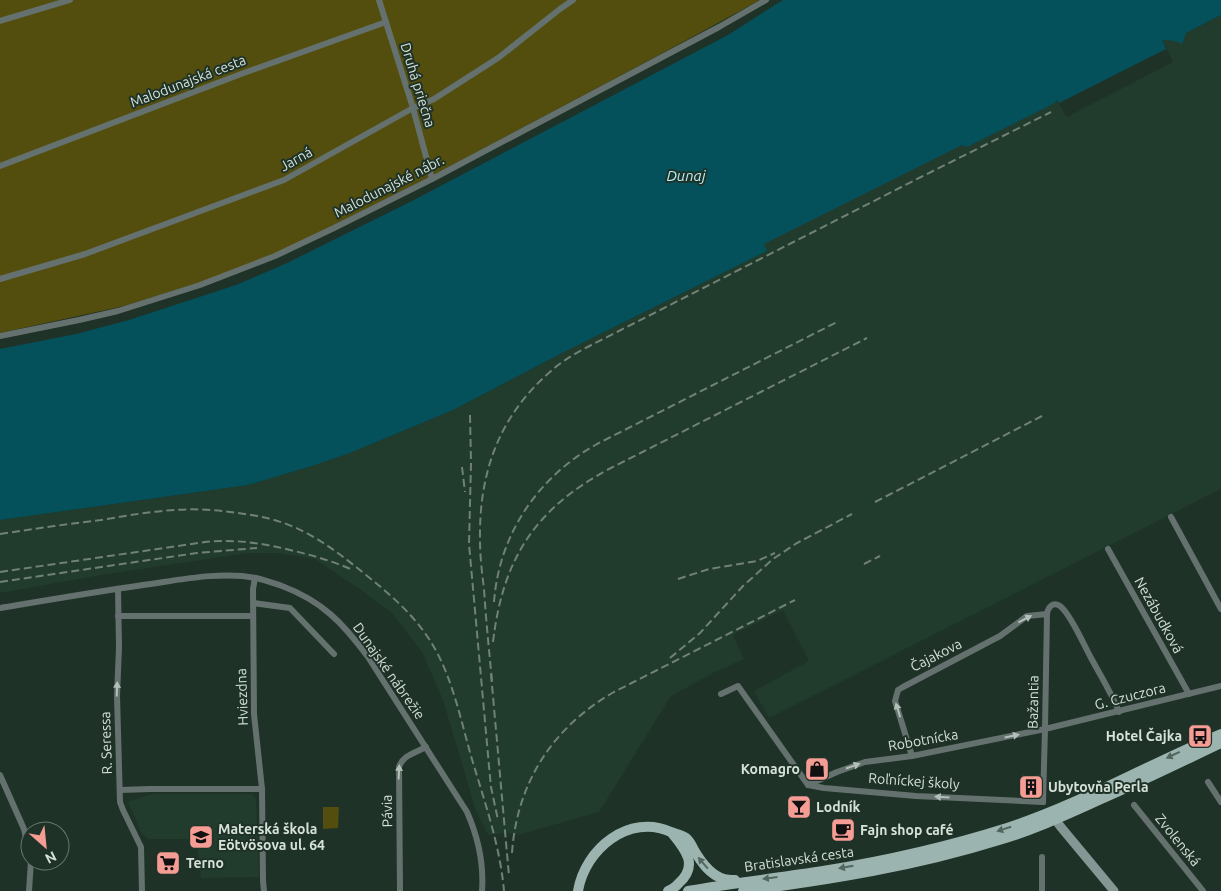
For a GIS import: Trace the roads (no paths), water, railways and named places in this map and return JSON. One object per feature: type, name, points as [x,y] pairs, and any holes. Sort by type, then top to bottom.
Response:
[{"type":"main road","name":"Bratislavská cesta","points":[[1052,816],[1221,734]]},
{"type":"main road","name":"Bratislavská cesta","points":[[688,891],[743,886],[925,851],[1052,816],[1221,743]]},
{"type":"main road","points":[[1052,816],[1114,891]]},
{"type":"main road","points":[[578,891],[582,874],[589,860],[605,844],[616,835],[651,827],[665,829],[687,838],[701,863],[711,872],[723,879],[743,886]]},
{"type":"main road","points":[[668,891],[678,884],[690,868],[687,853],[672,832]]},
{"type":"street","points":[[0,21],[50,3],[70,0]]},
{"type":"street","name":"Druhá priečna","points":[[379,0],[413,108],[432,179]]},
{"type":"street","name":"Jarná","points":[[0,279],[86,254],[284,180],[413,108],[434,99],[498,58],[573,0]]},
{"type":"street","name":"Malodunajské nábr.","points":[[0,336],[118,311],[174,294],[241,270],[292,248],[432,179],[719,27],[766,0]]},
{"type":"street","name":"Malodunajská cesta","points":[[0,166],[241,74],[386,22]]},
{"type":"street","points":[[1171,517],[1221,609]]},
{"type":"street","name":"Nezábudková","points":[[1108,549],[1188,694]]},
{"type":"street","name":"Dunajské nábrežie","points":[[0,608],[199,578],[238,576],[256,578],[296,592],[320,606],[337,619],[353,636],[461,803],[474,827],[481,854],[482,891]]},
{"type":"street","name":"Hviezdna","points":[[256,578],[253,588],[254,714],[262,789],[264,891]]},
{"type":"street","name":"R. Seressa","points":[[118,589],[117,696],[120,802],[141,847],[142,891]]},
{"type":"street","points":[[253,604],[290,608],[334,654]]},
{"type":"street","points":[[1046,614],[1048,608],[1054,605],[1060,606],[1071,621],[1119,712]]},
{"type":"street","name":"Bažantia","points":[[1043,802],[1046,614]]},
{"type":"street","name":"Čajakova","points":[[912,756],[895,701],[898,690],[1000,636],[1027,616],[1046,614]]},
{"type":"street","points":[[118,616],[253,616]]},
{"type":"street","points":[[722,694],[738,686],[808,785]]},
{"type":"street","name":"G. Czuczora","points":[[1045,729],[1221,686]]},
{"type":"street","name":"Robotnícka","points":[[808,785],[865,762],[912,756],[1045,729]]},
{"type":"street","name":"Pávia","points":[[400,891],[399,767],[401,761],[407,755],[426,747]]},
{"type":"street","points":[[0,775],[20,821]]},
{"type":"street","points":[[1208,782],[1221,802]]},
{"type":"street","name":"Roľníckej školy","points":[[808,785],[916,796],[1043,802]]},
{"type":"street","points":[[120,790],[262,789]]},
{"type":"street","points":[[1043,802],[1052,816]]},
{"type":"street","name":"Zvolenská","points":[[1134,806],[1203,891]]},
{"type":"street","points":[[1042,857],[1042,891]]},
{"type":"street","points":[[29,891],[30,871]]},
{"type":"water","name":"Dunaj","points":[[783,0],[1221,0],[1221,15],[1186,33],[1182,44],[1175,41],[1162,40],[1166,49],[1059,103],[1057,100],[1053,104],[969,146],[962,145],[764,244],[767,251],[564,352],[453,410],[350,453],[248,485],[0,520],[0,349],[76,334],[129,320],[236,285],[285,264],[412,201],[728,35]]},
{"type":"railway","points":[[492,681],[480,552],[483,491],[488,469],[505,426],[533,388],[558,365],[582,350],[1051,112]]},
{"type":"railway","points":[[494,602],[497,577],[513,531],[525,510],[540,491],[576,457],[597,444],[839,321]]},
{"type":"railway","points":[[493,642],[505,585],[515,561],[527,539],[542,519],[561,501],[583,484],[609,469],[867,338]]},
{"type":"railway","points":[[470,415],[469,544],[491,787],[498,820]]},
{"type":"railway","points":[[875,502],[1042,416]]},
{"type":"railway","points":[[462,467],[465,492]]},
{"type":"railway","points":[[0,534],[157,511],[185,509],[223,511],[268,518],[284,523],[313,536],[339,554],[402,606],[431,642],[445,669],[455,697],[491,823],[504,891]]},
{"type":"railway","points":[[670,658],[700,633],[743,586],[773,559],[797,543],[852,514]]},
{"type":"railway","points":[[0,572],[205,542],[227,541],[248,542],[280,548],[322,558],[353,570]]},
{"type":"railway","points":[[0,582],[197,553],[257,548]]},
{"type":"railway","points":[[678,579],[709,569],[757,561],[775,553]]},
{"type":"railway","points":[[864,564],[880,556]]},
{"type":"railway","points":[[512,853],[515,827],[521,803],[530,780],[556,740],[573,722],[592,706],[614,692],[795,600]]},
{"type":"railway","points":[[491,674],[509,876]]},
{"type":"place","name":"Hotel Čajka","points":[[1200,736]]},
{"type":"place","name":"Komagro","points":[[817,769]]},
{"type":"place","name":"Ubytovňa Perla","points":[[1031,787]]},
{"type":"place","name":"Lodník","points":[[799,807]]},
{"type":"place","name":"Fajn shop café","points":[[843,830]]},
{"type":"place","name":"Materská škola Eötvösova ul. 64","points":[[201,837]]},
{"type":"place","name":"Terno","points":[[168,863]]}]
